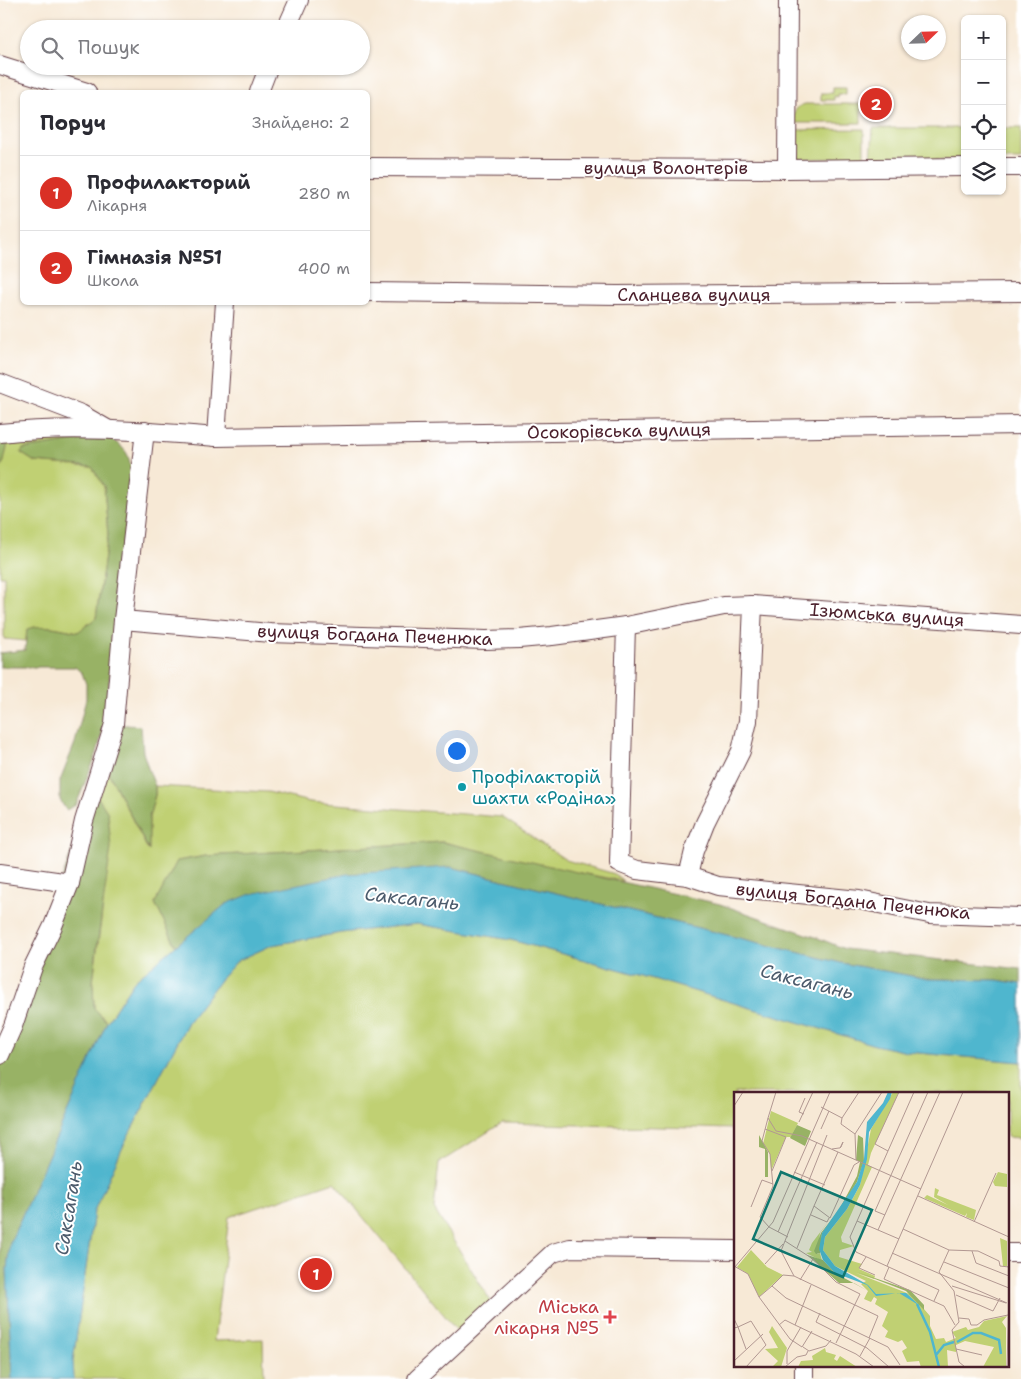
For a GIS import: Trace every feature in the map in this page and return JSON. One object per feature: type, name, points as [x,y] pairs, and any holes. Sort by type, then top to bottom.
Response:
[{"type":"street","points":[[290,20],[298,0]]},
{"type":"street","points":[[787,169],[788,0]]},
{"type":"street","points":[[0,65],[20,71]]},
{"type":"street","points":[[33,75],[81,90]]},
{"type":"street","points":[[260,90],[266,75]]},
{"type":"street","name":"вулиця Волонтерів","points":[[370,167],[787,169],[961,167]]},
{"type":"street","points":[[1006,167],[1021,167]]},
{"type":"street","name":"Сланцева вулиця","points":[[370,292],[627,295],[1021,292]]},
{"type":"street","points":[[0,433],[108,429],[216,437],[225,305]]},
{"type":"street","points":[[0,383],[81,414],[108,429]]},
{"type":"street","name":"Осокорівська вулиця","points":[[216,437],[1021,425]]},
{"type":"street","points":[[0,1055],[13,1026],[34,967],[70,883],[84,821],[114,724],[123,620],[145,431]]},
{"type":"street","points":[[688,876],[694,851],[705,823],[741,751],[748,721],[753,605]]},
{"type":"street","name":"вулиця Богдана Печенюка","points":[[123,620],[270,633],[486,640],[519,639],[626,626],[724,606],[753,605]]},
{"type":"street","name":"Ізюмська вулиця","points":[[753,605],[1021,625]]},
{"type":"street","name":"вулиця Богдана Печенюка","points":[[626,626],[618,863],[637,870],[688,876],[718,886],[859,900],[929,914],[1021,917]]},
{"type":"street","points":[[0,873],[70,883]]},
{"type":"street","points":[[417,1379],[554,1253],[570,1248],[734,1250]]},
{"type":"street","points":[[1008,1253],[1021,1253]]},
{"type":"street","points":[[804,1366],[804,1379]]},
{"type":"green space","points":[[833,87],[846,87],[846,94],[838,94],[838,97],[834,96],[834,100],[821,100],[821,93],[833,93]]},
{"type":"green space","points":[[861,104],[861,123],[792,123],[794,113],[801,105]]},
{"type":"green space","points":[[873,128],[961,128],[961,160],[871,161]]},
{"type":"green space","points":[[1006,128],[1021,128],[1021,160],[1006,160]]},
{"type":"green space","points":[[864,129],[864,158],[791,159],[791,130]]},
{"type":"green space","points":[[3,436],[110,438],[74,441],[23,449],[21,453],[35,462],[92,467],[104,486],[108,535],[96,618],[79,632],[52,627],[27,629],[26,641],[4,639],[4,576],[0,576],[0,469],[4,461]]},
{"type":"green space","points":[[3,436],[8,443],[0,469],[0,437]]},
{"type":"green space","points":[[110,438],[126,452],[131,474],[105,721],[97,753],[76,805],[66,810],[60,800],[60,781],[75,743],[86,699],[86,684],[82,673],[75,667],[0,667],[0,653],[25,650],[27,629],[46,627],[78,632],[96,618],[108,535],[104,486],[92,467],[35,462],[21,453],[23,449],[74,441]]},
{"type":"green space","points":[[114,724],[141,726],[143,752],[155,786],[155,795],[149,817],[149,851],[102,760]]},
{"type":"green space","points":[[102,760],[148,850],[149,817],[155,795],[155,786],[268,792],[310,802],[502,817],[566,860],[615,874],[623,881],[548,867],[442,842],[206,856],[178,861],[155,903],[176,946],[134,981],[107,1022],[94,1008],[93,982],[103,904],[93,790]]},
{"type":"green space","points":[[93,790],[108,813],[111,848],[93,982],[94,1008],[107,1022],[10,1243],[7,1269],[12,1379],[0,1379],[0,1055]]},
{"type":"green space","points":[[442,842],[720,904],[845,949],[1021,969],[1021,984],[997,980],[928,979],[841,963],[450,867],[226,904],[176,946],[155,903],[177,861],[206,856]]},
{"type":"green space","points":[[417,924],[511,940],[640,975],[875,1045],[907,1052],[1021,1062],[1021,1138],[1008,1137],[1008,1092],[734,1092],[734,1129],[502,1123],[439,1163],[434,1209],[495,1308],[463,1338],[334,1182],[229,1217],[214,1341],[263,1339],[264,1379],[74,1379],[73,1361],[94,1211],[126,1140],[188,1022],[237,961],[272,945],[341,933]]},
{"type":"water","name":"Саксагань","points":[[450,867],[841,963],[928,979],[997,980],[1021,984],[1021,1062],[907,1052],[875,1045],[640,975],[511,940],[417,924],[341,933],[272,945],[237,961],[188,1022],[126,1140],[94,1211],[73,1361],[74,1379],[12,1379],[7,1269],[10,1243],[107,1022],[134,981],[226,904],[251,894],[347,874]]},
{"type":"place","name":"Гімназія №51","points":[[876,104]]},
{"type":"place","name":"Профілакторій шахти «Родіна»","points":[[462,787]]},
{"type":"place","name":"Профилакторий","points":[[316,1274]]},
{"type":"place","name":"Міська лікарня №5","points":[[610,1317]]}]
